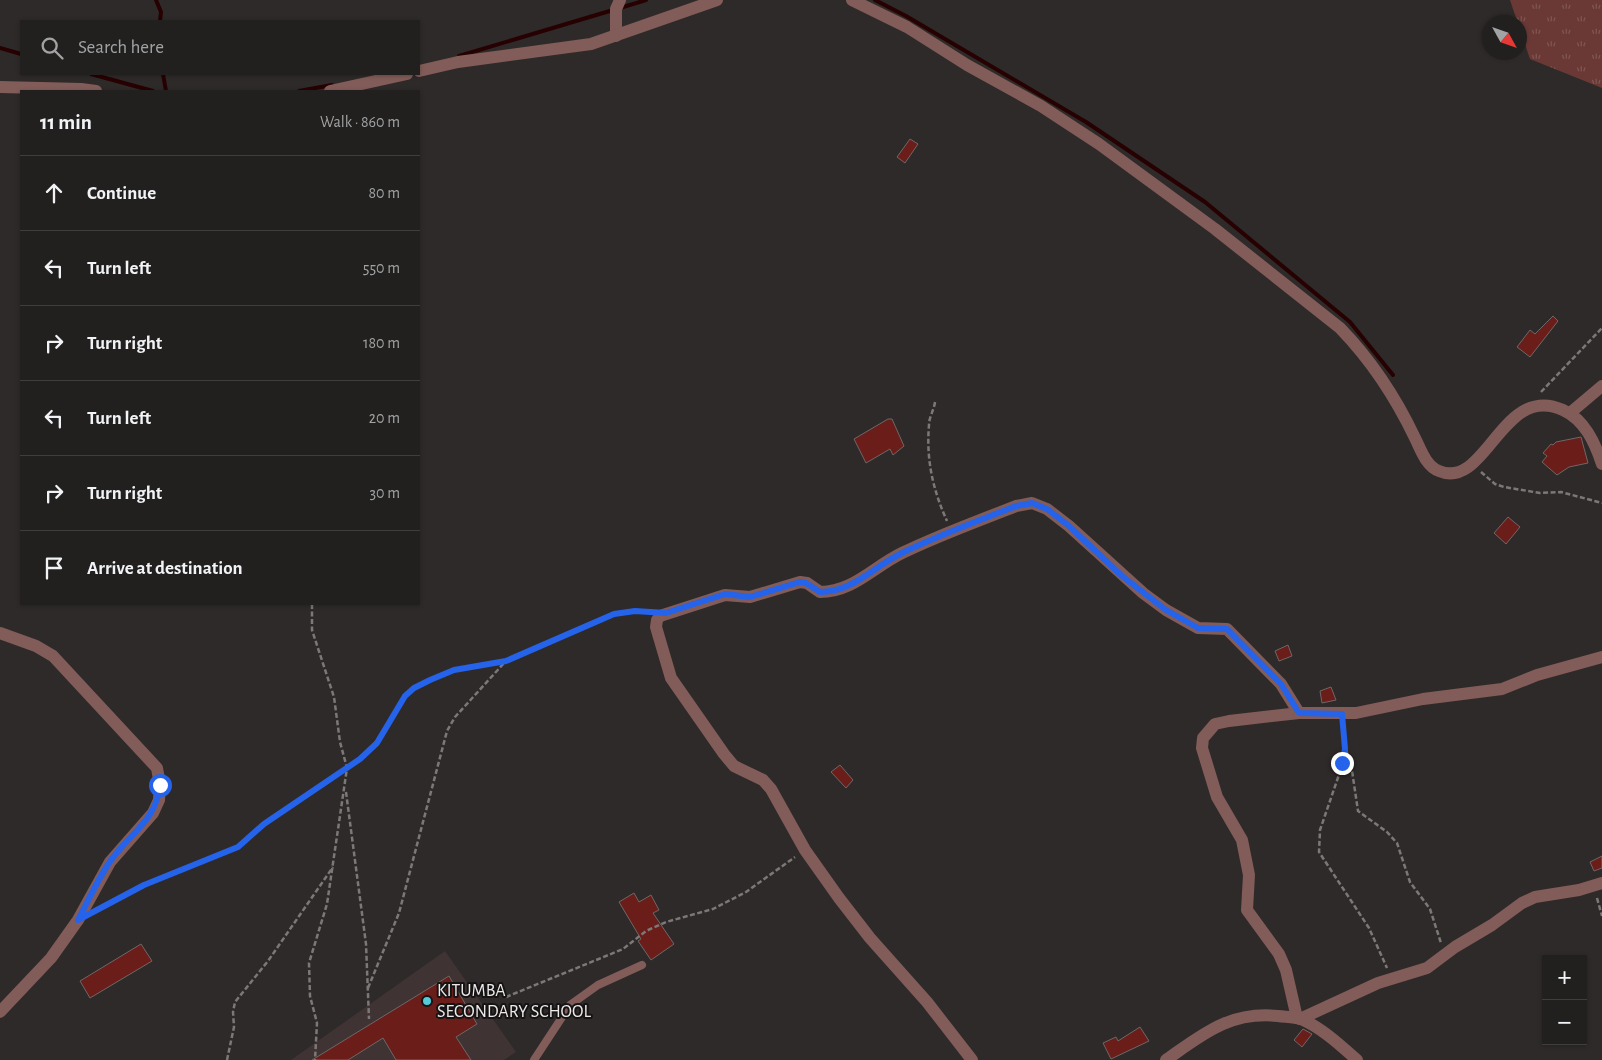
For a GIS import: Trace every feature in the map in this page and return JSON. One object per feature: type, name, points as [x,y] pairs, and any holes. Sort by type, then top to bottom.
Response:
[{"type":"street","points":[[616,36],[616,9],[620,0]]},
{"type":"street","points":[[420,71],[458,62],[591,44],[717,0]]},
{"type":"street","points":[[852,0],[906,28],[967,65],[1041,106],[1121,160],[1216,230],[1340,328],[1357,346],[1400,409],[1425,460],[1437,471],[1450,475],[1469,466],[1512,420],[1527,408],[1541,404],[1556,407],[1570,413],[1586,428],[1595,444],[1602,464]]},
{"type":"street","points":[[335,90],[402,75]]},
{"type":"street","points":[[0,87],[88,90]]},
{"type":"street","points":[[1570,413],[1602,386]]},
{"type":"street","points":[[972,1060],[927,1002],[870,938],[805,850],[771,789],[763,780],[729,761],[671,678],[656,627],[657,620],[666,613],[725,594],[750,597],[800,582],[806,583],[820,592],[837,590],[857,582],[901,553],[1016,506],[1032,503],[1047,509],[1069,526],[1122,576],[1166,610],[1198,628],[1227,629],[1281,684],[1299,713]]},
{"type":"street","points":[[0,634],[36,646],[53,656],[157,768],[160,785],[159,800],[153,813],[110,862],[78,920],[50,958],[0,1012]]},
{"type":"street","points":[[1299,1019],[1288,977],[1279,954],[1247,910],[1249,875],[1244,846],[1217,797],[1202,748],[1203,738],[1215,724],[1299,713],[1342,714],[1502,689],[1536,675],[1602,657]]},
{"type":"street","points":[[1299,1019],[1360,990],[1421,971],[1492,925],[1522,902],[1535,897],[1598,885]]},
{"type":"street","points":[[1166,1060],[1222,1025],[1243,1016],[1258,1015],[1299,1019],[1335,1041],[1357,1060]]},
{"type":"lane","points":[[534,1060],[570,1005],[598,985],[642,965]]},
{"type":"path","points":[[1527,408],[1602,328]]},
{"type":"path","points":[[935,402],[929,425],[931,477],[935,494],[952,532]]},
{"type":"path","points":[[1469,466],[1481,471],[1495,484],[1504,487],[1540,493],[1561,492],[1602,503]]},
{"type":"path","points":[[312,605],[312,630],[334,697],[340,742],[347,768],[346,788],[327,904],[309,963],[310,996],[317,1023],[315,1060]]},
{"type":"path","points":[[78,920],[144,885],[238,847],[264,824],[370,751],[405,696],[414,688],[454,670],[506,661],[614,614],[635,611],[666,613]]},
{"type":"path","points":[[368,988],[399,913],[447,731],[455,717],[506,661]]},
{"type":"path","points":[[1342,714],[1345,749],[1351,764],[1358,811],[1387,832],[1397,843],[1410,882],[1430,909],[1445,954]]},
{"type":"path","points":[[1345,749],[1333,795],[1320,830],[1319,852],[1376,940],[1390,980]]},
{"type":"path","points":[[346,788],[366,944],[369,1019]]},
{"type":"path","points":[[506,997],[623,949],[646,931],[666,922],[713,909],[746,892],[805,850]]},
{"type":"path","points":[[227,1060],[234,1027],[233,1012],[235,1002],[268,961],[334,866]]},
{"type":"path","points":[[1598,885],[1602,916]]},
{"type":"shaded area","name":"KITUMBA SECONDARY SCHOOL","points":[[445,951],[516,1052],[504,1060],[291,1060]]},
{"type":"green space","points":[[1510,0],[1602,0],[1602,88],[1530,59],[1527,50],[1527,15],[1515,15]]},
{"type":"building","points":[[910,139],[918,144],[905,163],[897,157]]},
{"type":"building","points":[[1553,316],[1558,321],[1530,357],[1517,347],[1530,330],[1535,334]]},
{"type":"building","points":[[888,419],[892,419],[904,446],[893,455],[890,449],[866,463],[854,439]]},
{"type":"building","points":[[1581,437],[1588,463],[1569,467],[1557,475],[1542,462],[1547,456],[1543,453],[1551,444]]},
{"type":"building","points":[[1508,517],[1520,527],[1506,544],[1494,533]]},
{"type":"building","points":[[1288,645],[1292,656],[1279,661],[1275,651]]},
{"type":"building","points":[[1331,687],[1336,700],[1322,703],[1320,691]]},
{"type":"building","points":[[840,765],[853,780],[846,788],[831,772]]},
{"type":"building","points":[[1602,856],[1602,868],[1594,871],[1590,862]]},
{"type":"building","points":[[634,893],[639,902],[651,895],[659,910],[653,913],[674,944],[651,960],[638,941],[641,939],[619,902]]},
{"type":"building","points":[[141,944],[152,961],[90,998],[80,981]]},
{"type":"building","points":[[449,976],[477,1024],[456,1037],[471,1060],[396,1060],[383,1038],[348,1060],[312,1060]]},
{"type":"building","points":[[1140,1027],[1149,1041],[1111,1059],[1103,1043],[1116,1037],[1118,1041]]},
{"type":"building","points":[[1303,1029],[1312,1034],[1302,1047],[1294,1040]]},
{"type":"waterway","points":[[156,0],[161,12],[160,20]]},
{"type":"waterway","points":[[620,8],[646,0]]},
{"type":"waterway","points":[[875,0],[906,16],[1086,122],[1205,202],[1350,322],[1393,375]]},
{"type":"waterway","points":[[459,56],[613,10]]},
{"type":"waterway","points":[[0,48],[20,54]]},
{"type":"waterway","points":[[95,75],[149,90]]},
{"type":"waterway","points":[[163,75],[166,90]]},
{"type":"waterway","points":[[304,90],[332,85]]},
{"type":"place","name":"KITUMBA SECONDARY SCHOOL","points":[[427,1001]]},
{"type":"route","points":[[160,785],[159,800],[153,813],[110,862],[78,920],[144,885],[238,847],[264,824],[370,751],[377,743],[405,696],[414,688],[430,680],[454,670],[506,661],[614,614],[635,611],[666,613],[725,594],[757,596],[800,582],[806,583],[820,592],[830,592],[844,588],[857,582],[883,563],[901,553],[1016,506],[1032,503],[1047,509],[1069,526],[1122,576],[1166,610],[1198,628],[1206,630],[1219,627],[1227,629],[1281,684],[1299,713],[1342,714],[1345,749],[1342,763]]}]
